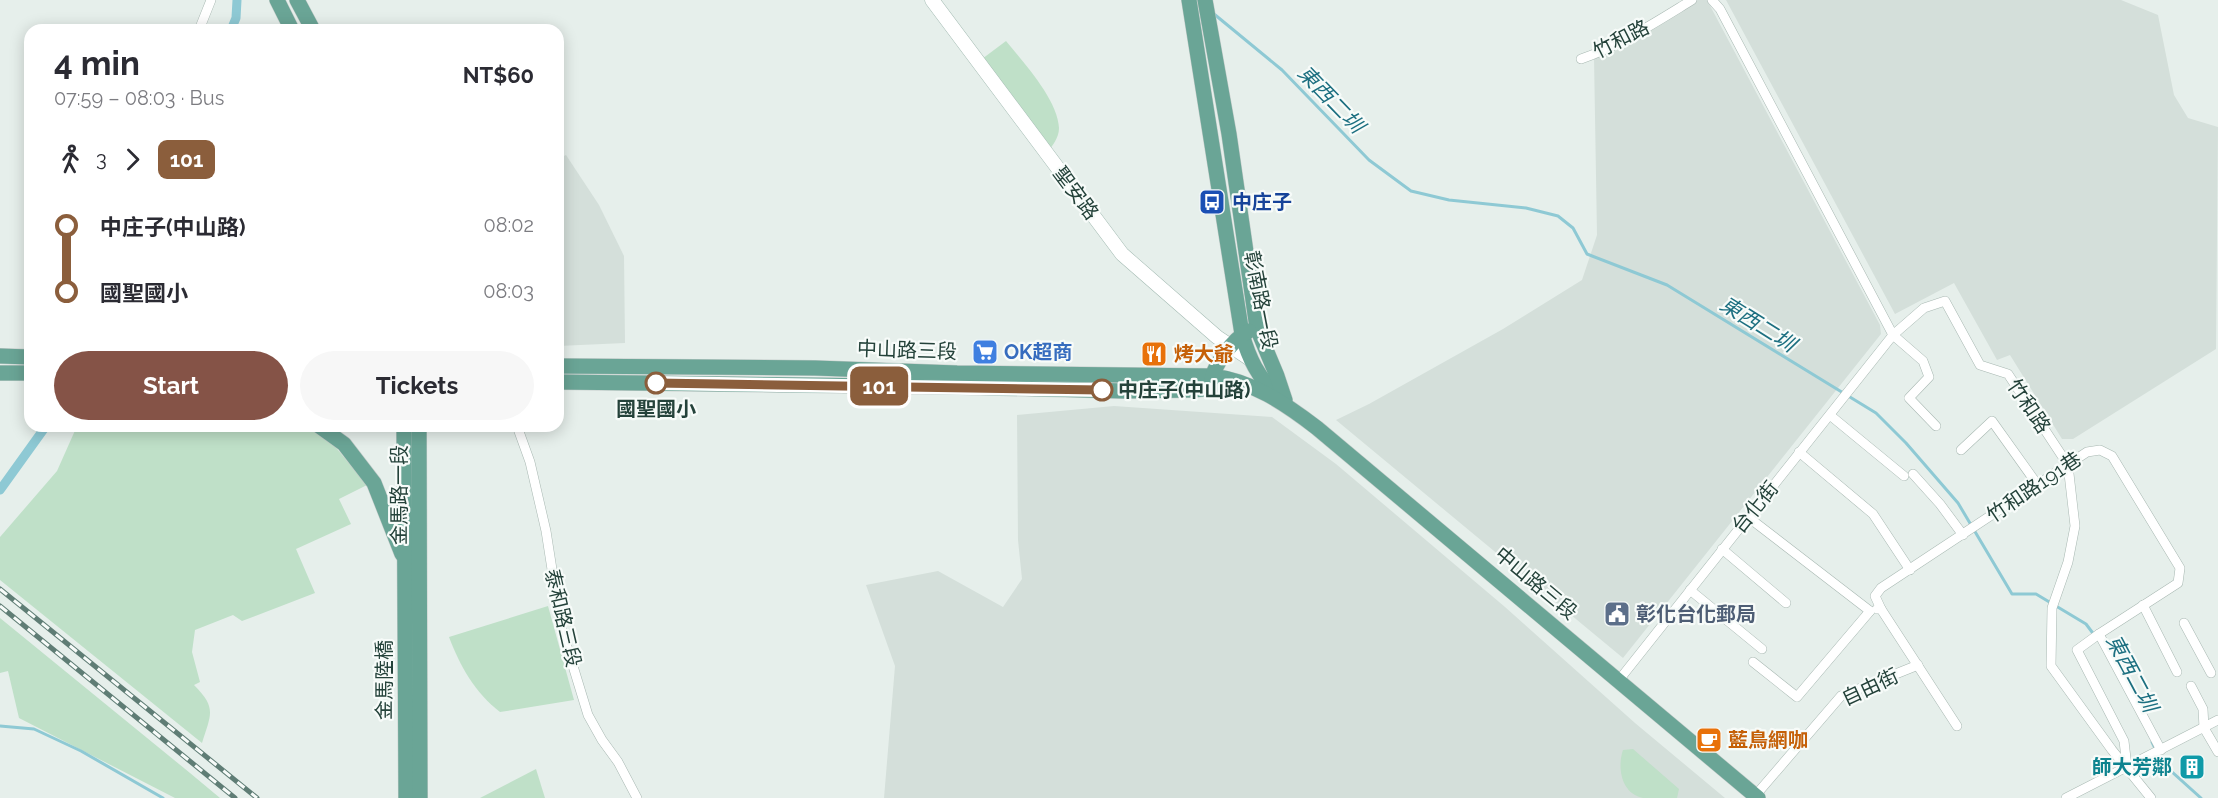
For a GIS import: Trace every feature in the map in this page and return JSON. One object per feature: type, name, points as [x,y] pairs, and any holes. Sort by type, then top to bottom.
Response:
[{"type":"main road","points":[[277,0],[289,24]]},
{"type":"main road","points":[[297,0],[310,24]]},
{"type":"main road","name":"彰南路一段","points":[[1189,0],[1241,348],[1266,385],[1286,403]]},
{"type":"main road","name":"彰南路一段","points":[[1205,0],[1229,134],[1257,328],[1286,403]]},
{"type":"main road","points":[[1218,382],[1257,328]]},
{"type":"main road","points":[[0,356],[24,357]]},
{"type":"main road","name":"中山路三段","points":[[564,366],[815,368],[1218,382],[1286,403],[1757,797]]},
{"type":"main road","points":[[0,373],[24,373]]},
{"type":"main road","name":"中山路三段","points":[[564,382],[1124,391],[1192,390],[1218,382]]},
{"type":"main road","points":[[327,432],[344,444],[374,483],[412,562]]},
{"type":"main road","name":"金馬路一段","points":[[404,432],[412,562]]},
{"type":"main road","name":"金馬路一段","points":[[412,562],[419,432]]},
{"type":"main road","points":[[419,465],[428,432]]},
{"type":"main road","name":"金馬陸橋","points":[[406,798],[412,562]]},
{"type":"main road","name":"金馬陸橋","points":[[412,562],[420,798]]},
{"type":"street","points":[[202,24],[211,0]]},
{"type":"street","name":"聖安路","points":[[932,0],[1122,254],[1241,348]]},
{"type":"street","name":"竹和路","points":[[1581,59],[1602,52],[1692,0]]},
{"type":"street","points":[[1712,0],[1720,9],[1893,335],[1923,361],[1929,376],[1909,398],[1936,426]]},
{"type":"street","name":"竹和路","points":[[1893,335],[1924,308],[1946,301],[1980,365],[2008,374],[2068,465],[2075,526],[2068,562],[2052,608],[2050,666],[2151,798]]},
{"type":"street","name":"台化街","points":[[1619,680],[1799,452],[1831,416],[1893,335]]},
{"type":"street","points":[[1831,416],[1908,475],[1969,530]]},
{"type":"street","points":[[1961,450],[1992,421],[2037,484]]},
{"type":"street","name":"泰和路三段","points":[[519,432],[530,462],[546,531],[561,627],[588,715],[624,771],[637,798]]},
{"type":"street","name":"竹和路191巷","points":[[1881,609],[1875,596],[1881,588],[2087,452],[2100,450],[2112,456],[2181,568],[2178,583],[2143,605]]},
{"type":"street","points":[[1799,452],[1873,514],[1910,570]]},
{"type":"street","points":[[1748,517],[1870,611]]},
{"type":"street","points":[[1722,549],[1786,603]]},
{"type":"street","points":[[1690,590],[1762,649]]},
{"type":"street","points":[[2127,767],[2124,741],[2077,650],[2143,605],[2177,672]]},
{"type":"street","points":[[1753,662],[1797,698],[1870,611],[1881,609]]},
{"type":"street","name":"自由街","points":[[1881,609],[1958,726]]},
{"type":"street","points":[[2184,623],[2211,674]]},
{"type":"street","points":[[2095,636],[2157,752]]},
{"type":"street","name":"自由街","points":[[1757,797],[1841,696],[1918,665]]},
{"type":"street","points":[[2191,686],[2203,709],[2204,728],[2218,752]]},
{"type":"street","points":[[2066,798],[2218,720]]},
{"type":"shaded area","points":[[1692,0],[1707,0],[1880,325],[1881,334],[1623,658],[1336,420],[1503,329],[1582,280],[1597,235],[1594,57]]},
{"type":"shaded area","points":[[1726,0],[2121,0],[2158,15],[2174,95],[2188,118],[2218,127],[2216,349],[2073,439],[2062,439],[2010,355],[1997,360],[1954,283],[1895,314]]},
{"type":"shaded area","name":"國聖國小","points":[[566,155],[599,205],[624,256],[625,343],[564,346],[564,156]]},
{"type":"shaded area","points":[[1114,406],[1272,417],[1336,464],[1725,798],[884,798],[895,666],[866,585],[938,571],[1003,607],[1022,579],[1018,540],[1017,415]]},
{"type":"green space","points":[[1006,41],[1030,70],[1053,106],[1059,128],[1055,142],[1047,153],[978,62]]},
{"type":"green space","points":[[74,432],[316,432],[333,444],[367,485],[339,499],[351,524],[296,549],[315,593],[242,621],[233,615],[195,630],[192,652],[200,682],[194,685],[206,700],[210,712],[202,743],[0,580],[0,537],[57,471]]},
{"type":"green space","points":[[548,606],[574,700],[500,712],[491,705],[469,678],[449,637]]},
{"type":"green space","points":[[0,618],[220,798],[175,798],[19,718],[8,671],[0,673]]},
{"type":"green space","points":[[1633,749],[1679,789],[1677,798],[1643,798],[1625,786],[1621,772],[1621,757],[1623,750]]},
{"type":"green space","points":[[536,769],[545,798],[480,798]]},
{"type":"waterway","points":[[234,24],[237,0]]},
{"type":"waterway","name":"東西二圳","points":[[1214,14],[1282,70],[1369,160],[1411,191],[1449,200],[1526,208],[1558,216],[1573,228],[1587,254],[1667,285],[1876,413],[1906,443],[1958,503],[2012,594],[2036,594],[2086,624],[2095,636]]},
{"type":"waterway","points":[[0,490],[42,432]]},
{"type":"waterway","points":[[0,726],[34,729],[81,751],[163,798]]},
{"type":"waterway","name":"東西二圳","points":[[2152,742],[2162,763],[2201,798]]},
{"type":"railway","points":[[0,589],[257,798]]},
{"type":"railway","points":[[0,606],[235,798]]},
{"type":"bus line","name":"101","points":[[656,383],[1102,390]]},
{"type":"place","name":"中庄子","points":[[1212,202]]},
{"type":"place","name":"OK超商","points":[[985,352]]},
{"type":"place","name":"烤大爺","points":[[1154,354]]},
{"type":"place","name":"國聖國小","points":[[656,383]]},
{"type":"place","name":"中庄子(中山路)","points":[[1102,390]]},
{"type":"place","name":"彰化台化郵局","points":[[1617,614]]},
{"type":"place","name":"藍鳥網咖","points":[[1709,740]]},
{"type":"place","name":"師大芳鄰","points":[[2192,767]]}]
